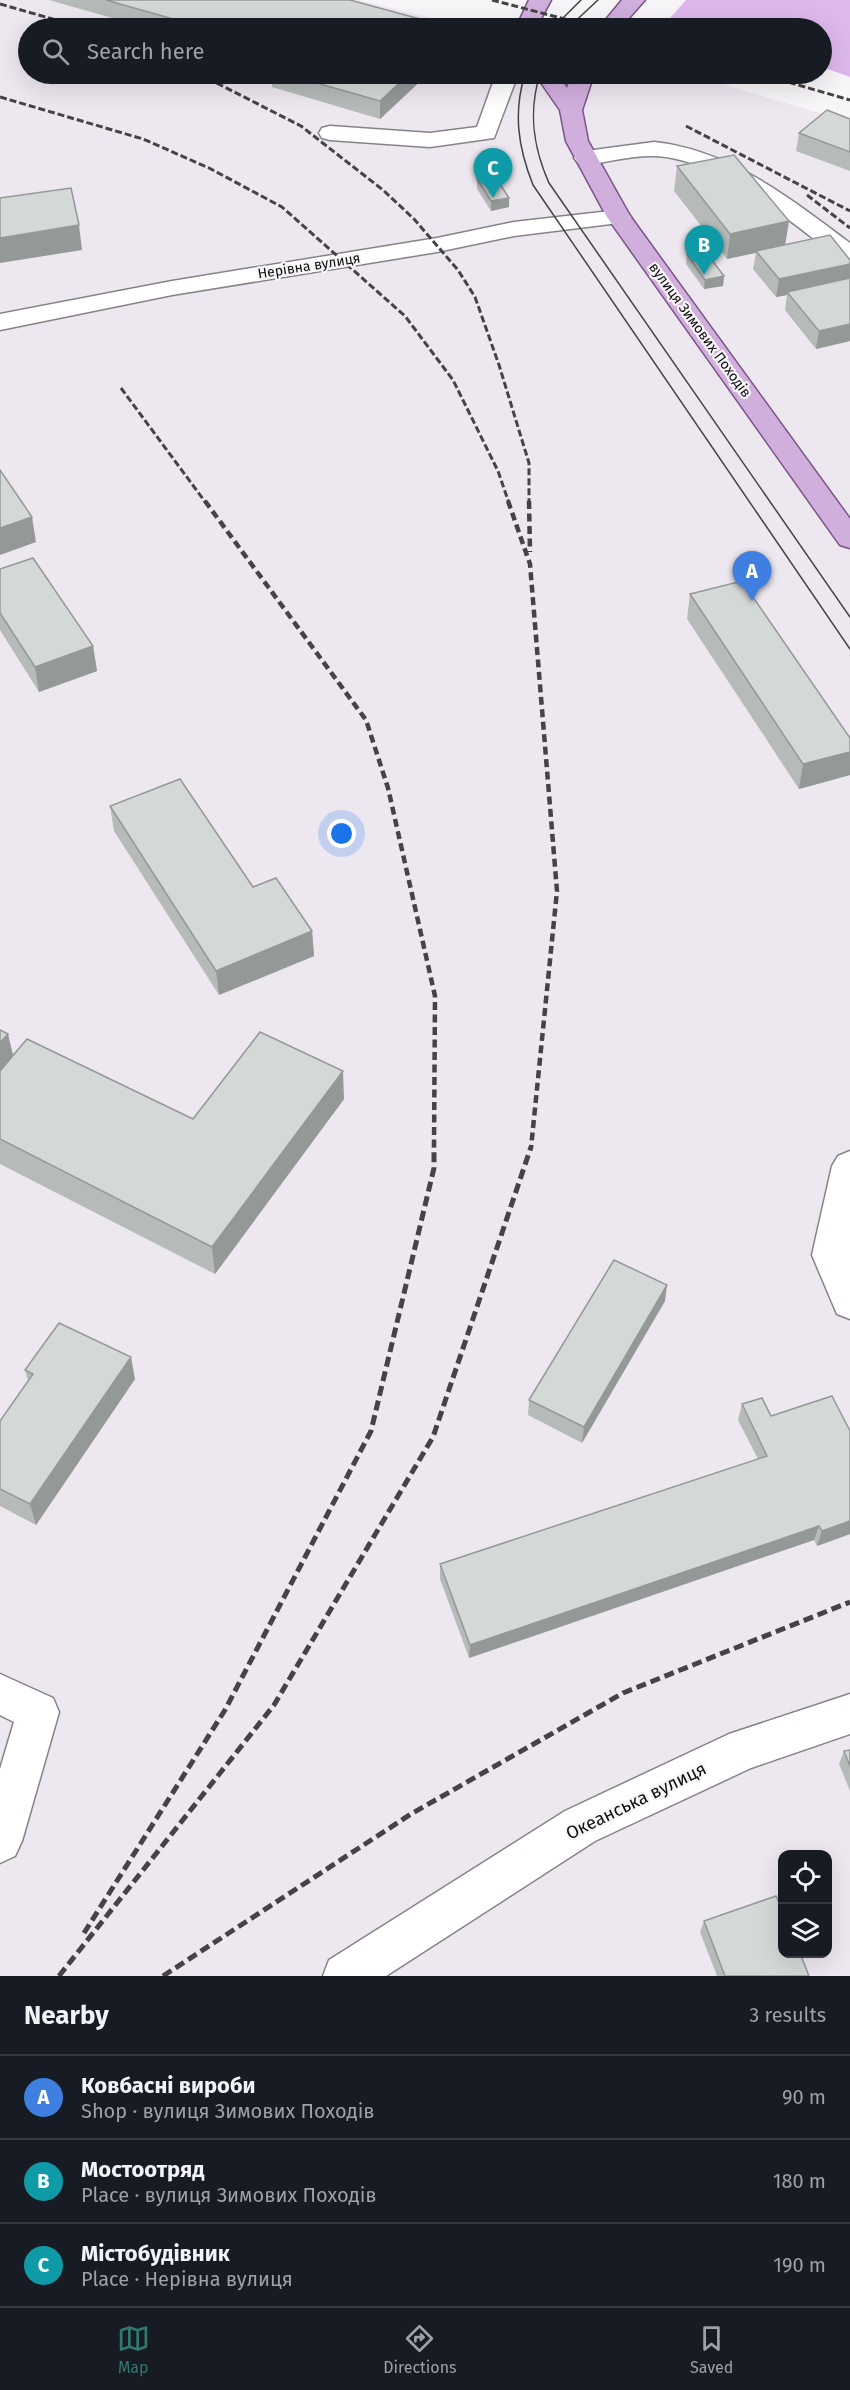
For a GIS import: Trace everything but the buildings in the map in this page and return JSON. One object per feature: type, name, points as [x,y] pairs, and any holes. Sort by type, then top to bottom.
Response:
[{"type":"main road","points":[[531,18],[540,0]]},
{"type":"main road","points":[[618,18],[634,0]]},
{"type":"main road","name":"вулиця Зимових Походів","points":[[553,84],[571,110],[577,141],[619,217],[850,539]]},
{"type":"main road","points":[[571,110],[580,84]]},
{"type":"street","points":[[330,133],[430,140],[486,133],[503,84]]},
{"type":"street","points":[[586,158],[656,148],[695,156],[741,178],[850,255]]},
{"type":"street","name":"Нерівна вулиця","points":[[0,322],[172,288],[437,246],[514,229],[619,217]]},
{"type":"street","points":[[850,1166],[830,1255],[850,1303]]},
{"type":"street","points":[[0,1694],[38,1712],[0,1841]]},
{"type":"street","name":"Океанська вулиця","points":[[349,1975],[580,1826],[744,1749],[850,1714]]},
{"type":"shaded area","points":[[0,0],[358,0],[430,18],[18,18],[18,84],[722,84],[850,122],[850,1976],[0,1976]]},
{"type":"shaded area","points":[[686,0],[850,0],[850,77],[832,71],[832,18],[670,18]]},
{"type":"tram line","points":[[563,18],[581,0]]},
{"type":"tram line","points":[[579,18],[598,0]]},
{"type":"tram line","points":[[522,84],[518,116],[519,130],[524,157],[533,185],[850,649]]},
{"type":"tram line","points":[[537,84],[533,116],[534,129],[539,156],[549,183],[850,617]]},
{"type":"railway","points":[[492,0],[561,18]]},
{"type":"railway","points":[[0,4],[49,18]]},
{"type":"railway","points":[[219,84],[301,126],[383,190],[414,219],[458,270],[475,297],[499,365],[529,463],[529,501]]},
{"type":"railway","points":[[795,84],[850,100]]},
{"type":"railway","points":[[0,97],[143,139],[209,168],[282,207],[405,316],[453,380],[498,471],[509,503]]},
{"type":"railway","points":[[686,126],[850,211]]},
{"type":"railway","points":[[807,195],[850,228]]},
{"type":"railway","points":[[121,388],[206,503]]},
{"type":"railway","points":[[205,501],[366,720],[388,788],[435,996],[434,1148]]},
{"type":"railway","points":[[508,501],[530,564],[557,891],[531,1148]]},
{"type":"railway","points":[[529,501],[530,552]]},
{"type":"railway","points":[[59,1976],[274,1705],[433,1437],[531,1147]]},
{"type":"railway","points":[[84,1933],[225,1710],[371,1431],[434,1168],[434,1148]]},
{"type":"railway","points":[[163,1976],[411,1814],[623,1693],[850,1602]]},
{"type":"place","name":"Містобудівник","points":[[493,198]]},
{"type":"place","name":"Мостоотряд","points":[[704,275]]},
{"type":"place","name":"Ковбасні вироби","points":[[752,601]]}]
